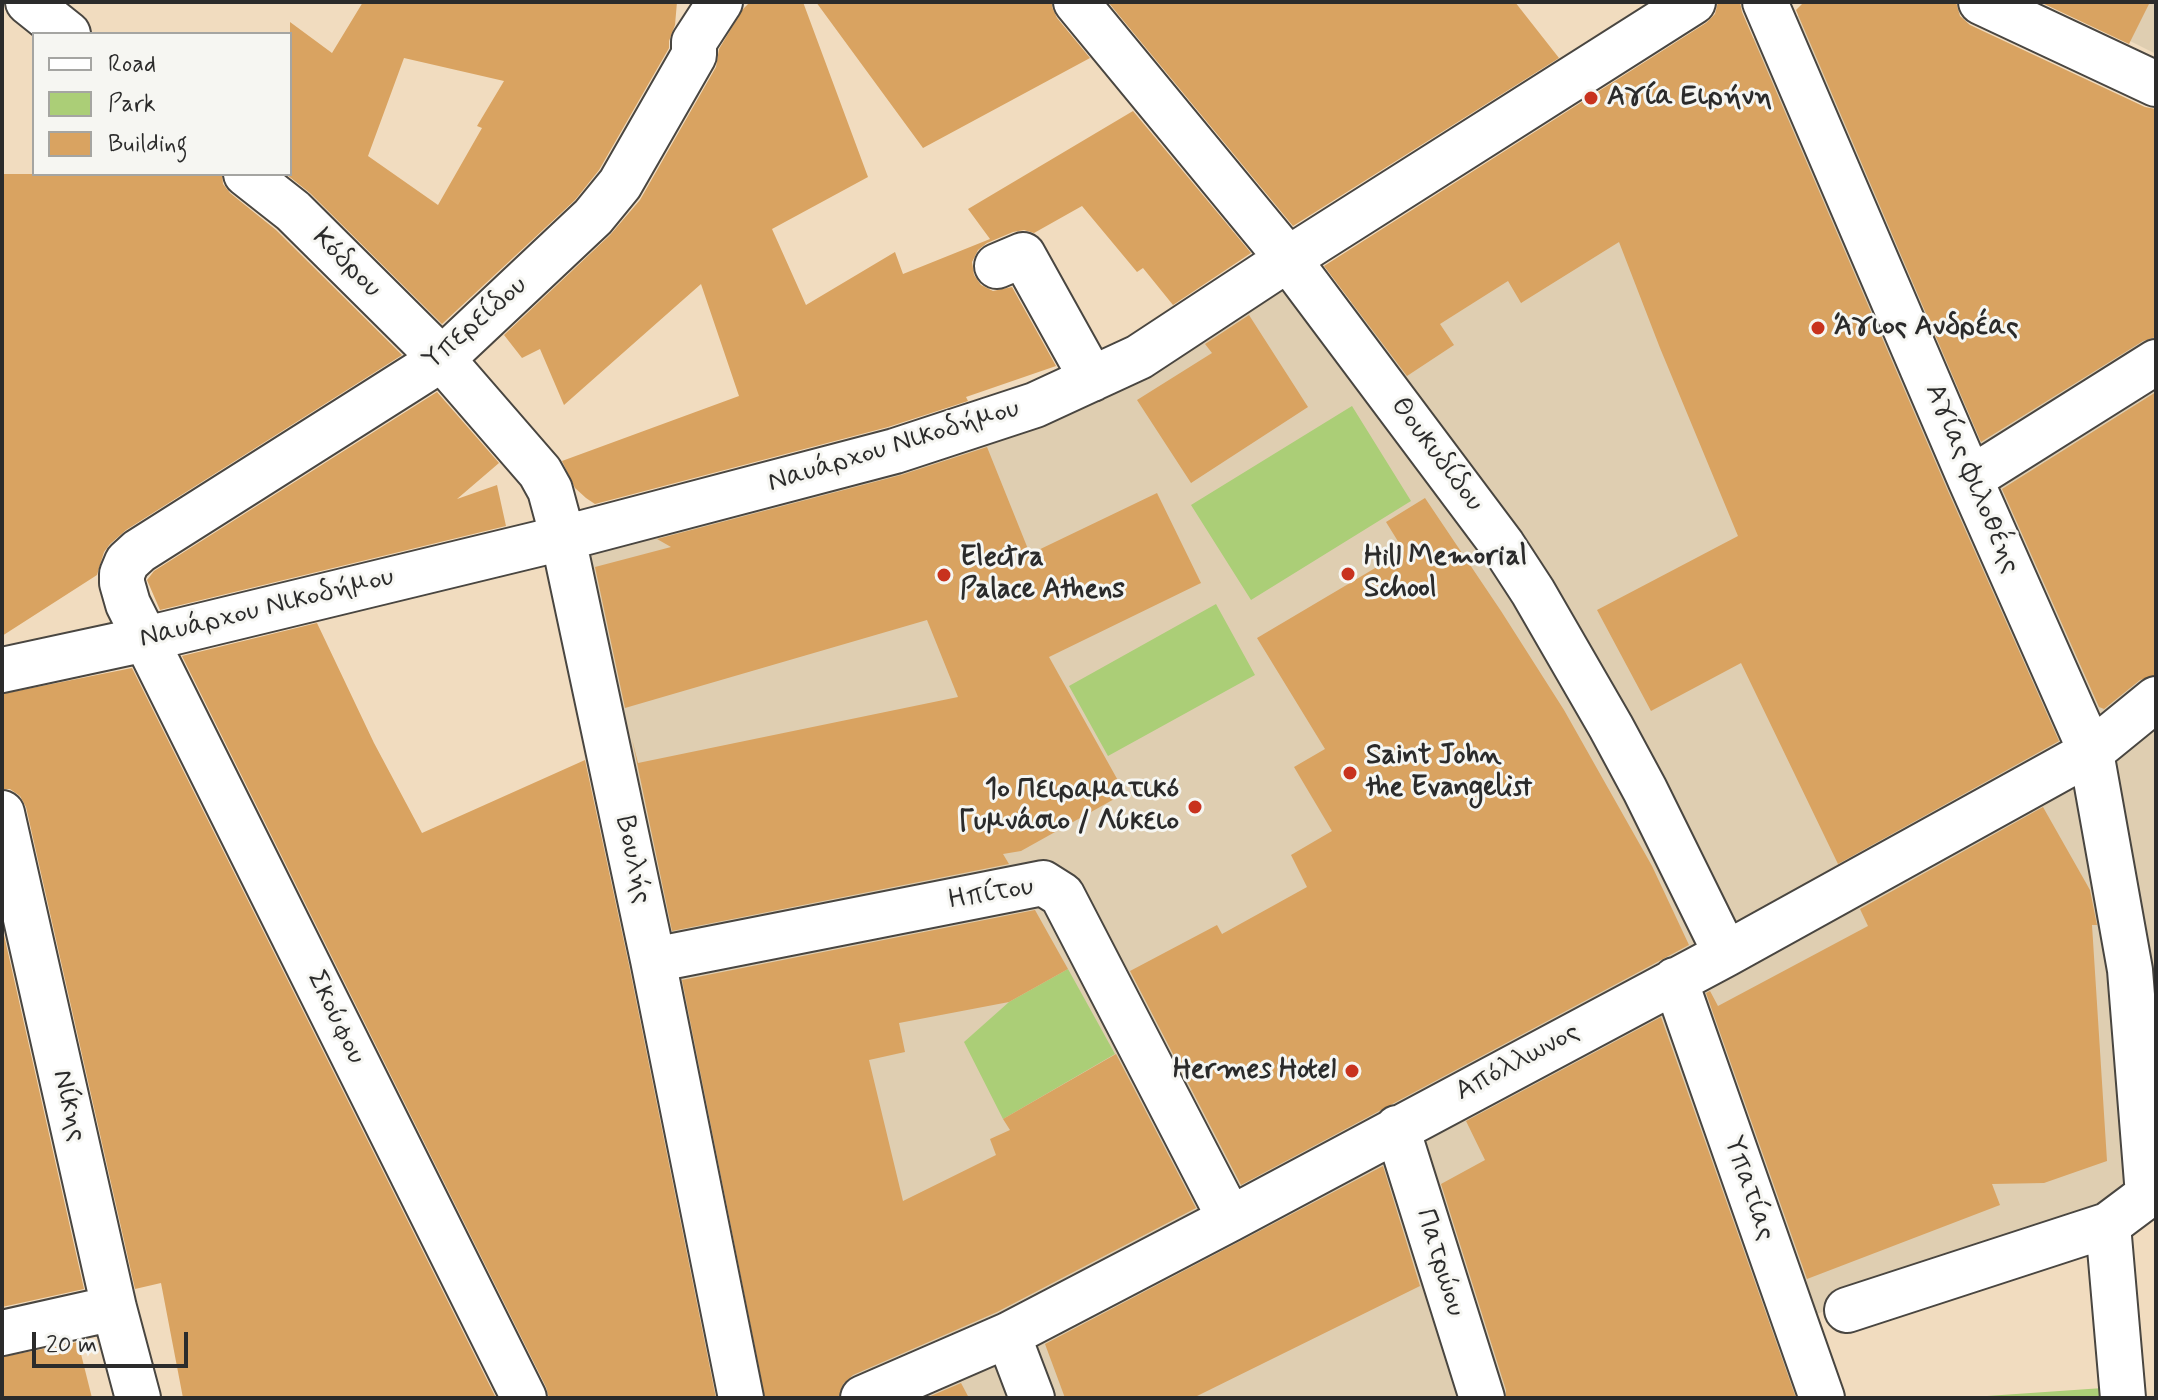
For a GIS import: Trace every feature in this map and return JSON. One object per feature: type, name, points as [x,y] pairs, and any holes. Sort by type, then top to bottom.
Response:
[{"type":"street","points":[[28,2],[66,32]]},
{"type":"street","name":"Υπερείδου","points":[[146,639],[128,604],[122,583],[123,569],[133,556],[442,359],[593,217],[620,184],[694,55],[694,42],[720,2]]},
{"type":"street","name":"Θουκυδίδου","points":[[1076,2],[1288,259],[1503,546],[1611,727],[1726,954]]},
{"type":"street","name":"Ναυάρχου Νικοδήμου","points":[[2,670],[146,639],[563,538],[895,451],[1035,405],[1139,357],[1693,2]]},
{"type":"street","name":"Αγίας Φιλοθέης","points":[[1765,2],[2091,752],[2143,969],[2148,1195],[2108,1225]]},
{"type":"street","points":[[1981,2],[2156,84]]},
{"type":"street","name":"Κόδρου","points":[[249,176],[293,211],[442,359]]},
{"type":"street","points":[[997,266],[1023,255],[1092,379]]},
{"type":"street","name":"Βουλής","points":[[442,359],[540,472],[550,490],[563,538],[653,960],[741,1398]]},
{"type":"street","points":[[1970,479],[2156,362]]},
{"type":"street","name":"Σκούφου","points":[[146,639],[524,1398]]},
{"type":"street","name":"Απόλλωνος","points":[[863,1398],[1008,1335],[1726,954],[2091,752],[2156,699]]},
{"type":"street","name":"Νίκης","points":[[2,813],[114,1308],[138,1398]]},
{"type":"street","name":"Ηπίτου","points":[[653,960],[1043,883],[1062,895],[1230,1219]]},
{"type":"street","name":"Υπατίας","points":[[1675,980],[1822,1398]]},
{"type":"street","name":"Πατρώου","points":[[1397,1128],[1482,1398]]},
{"type":"street","points":[[1847,1310],[2108,1225],[2123,1398]]},
{"type":"street","points":[[2,1333],[114,1308]]},
{"type":"street","points":[[1008,1335],[1032,1398]]},
{"type":"shaded area","points":[[1825,2],[2156,137],[2156,1013],[2135,1016],[2142,1198],[1800,1320],[1813,1398],[772,1398],[570,520],[949,445],[1283,274],[1501,584],[1613,777],[1560,594],[1343,308],[1736,47]]},
{"type":"shaded area","points":[[2054,2],[2156,2],[2156,54],[2130,41]]},
{"type":"green space","points":[[1352,406],[1411,501],[1251,600],[1191,505]]},
{"type":"green space","points":[[1216,604],[1255,675],[1108,756],[1069,686]]},
{"type":"green space","points":[[1068,969],[1115,1054],[1003,1119],[964,1042],[1009,1002]]},
{"type":"green space","points":[[2103,1388],[2104,1398],[1958,1398]]},
{"type":"building","points":[[363,2],[677,2],[669,48],[599,170],[575,200],[442,324],[310,193],[289,176],[292,176],[290,22],[332,53]],"holes":[[[404,58],[504,81],[477,126],[482,128],[438,205],[368,156]]]},
{"type":"building","points":[[750,2],[803,2],[868,177],[772,229],[806,305],[895,252],[903,274],[990,239],[968,209],[1133,111],[1251,253],[1173,305],[1143,268],[1137,272],[1082,206],[1034,233],[1024,230],[1013,232],[978,250],[972,262],[974,275],[981,285],[993,291],[1012,287],[1056,366],[966,397],[968,401],[888,427],[595,504],[575,488],[562,461],[739,396],[701,284],[564,405],[540,349],[522,358],[504,335],[610,235],[640,200],[716,67],[719,49]]},
{"type":"building","points":[[816,2],[1052,2],[1057,18],[1090,58],[923,148]]},
{"type":"building","points":[[1108,2],[1515,2],[1559,58],[1293,226]]},
{"type":"building","points":[[1718,2],[1740,2],[1947,489],[2059,741],[1838,864],[1741,663],[1651,711],[1597,610],[1738,536],[1619,242],[1521,303],[1508,281],[1440,324],[1454,345],[1407,376],[1324,266],[1706,23],[1715,14]]},
{"type":"building","points":[[1804,2],[1956,2],[1960,16],[1970,25],[2145,107],[2156,109],[2156,337],[2143,341],[1981,442],[1796,10]]},
{"type":"building","points":[[2040,2],[2150,2],[2129,44]]},
{"type":"building","points":[[2,174],[222,176],[223,184],[230,193],[276,230],[402,355],[126,530],[104,552],[97,575],[2,636]]},
{"type":"building","points":[[1249,315],[1308,407],[1191,483],[1137,400],[1212,353],[1205,344]]},
{"type":"building","points":[[437,392],[499,463],[457,499],[497,485],[506,526],[160,610],[147,580],[154,571]]},
{"type":"building","points":[[2156,392],[2156,675],[2140,680],[2104,709],[2099,707],[2002,489]]},
{"type":"building","points":[[987,447],[1030,554],[1157,493],[1201,583],[1049,657],[1125,793],[1021,851],[1003,854],[1009,864],[672,931],[632,739],[638,763],[958,697],[927,620],[625,708],[595,567],[671,547],[657,539],[901,475]]},
{"type":"building","points":[[1425,498],[1564,710],[1652,866],[1689,945],[1241,1185],[1130,971],[1217,925],[1222,934],[1307,887],[1291,855],[1332,831],[1294,767],[1325,749],[1257,638],[1404,551],[1386,522]]},
{"type":"building","points":[[317,623],[374,743],[422,833],[585,760],[716,1398],[549,1398],[182,656]]},
{"type":"building","points":[[132,668],[496,1398],[183,1398],[161,1283],[135,1289],[26,807],[20,796],[10,789],[2,789],[2,694]]},
{"type":"building","points":[[2043,807],[2090,890],[2097,925],[2092,925],[2107,1161],[2044,1183],[1992,1184],[2000,1205],[1807,1279],[1706,993],[1710,991],[1718,1006],[1868,926],[1860,909]]},
{"type":"building","points":[[1035,910],[1068,969],[1009,1002],[899,1023],[905,1052],[869,1060],[903,1201],[996,1155],[990,1139],[1010,1130],[1003,1119],[1116,1054],[1196,1208],[997,1312],[853,1375],[843,1384],[838,1398],[765,1398],[682,980]]},
{"type":"building","points":[[2,926],[84,1289],[2,1307]]},
{"type":"building","points":[[1661,1017],[1796,1398],[1506,1398],[1441,1184],[1485,1160],[1466,1121]]},
{"type":"building","points":[[1383,1166],[1420,1286],[1193,1398],[1065,1398],[1045,1344]]},
{"type":"building","points":[[78,1342],[92,1398],[2,1398],[2,1357]]},
{"type":"building","points":[[961,1383],[969,1398],[926,1398]]},
{"type":"place","name":"Αγία Ειρήνη","points":[[1591,98]]},
{"type":"place","name":"Άγιος Ανδρέας","points":[[1818,328]]},
{"type":"place","name":"Hill Memorial School","points":[[1348,574]]},
{"type":"place","name":"Electra Palace Athens","points":[[944,575]]},
{"type":"place","name":"Saint John the Evangelist","points":[[1350,773]]},
{"type":"place","name":"1ο Πειραματικό Γυμνάσιο / Λύκειο","points":[[1195,807]]},
{"type":"place","name":"Hermes Hotel","points":[[1352,1071]]}]
